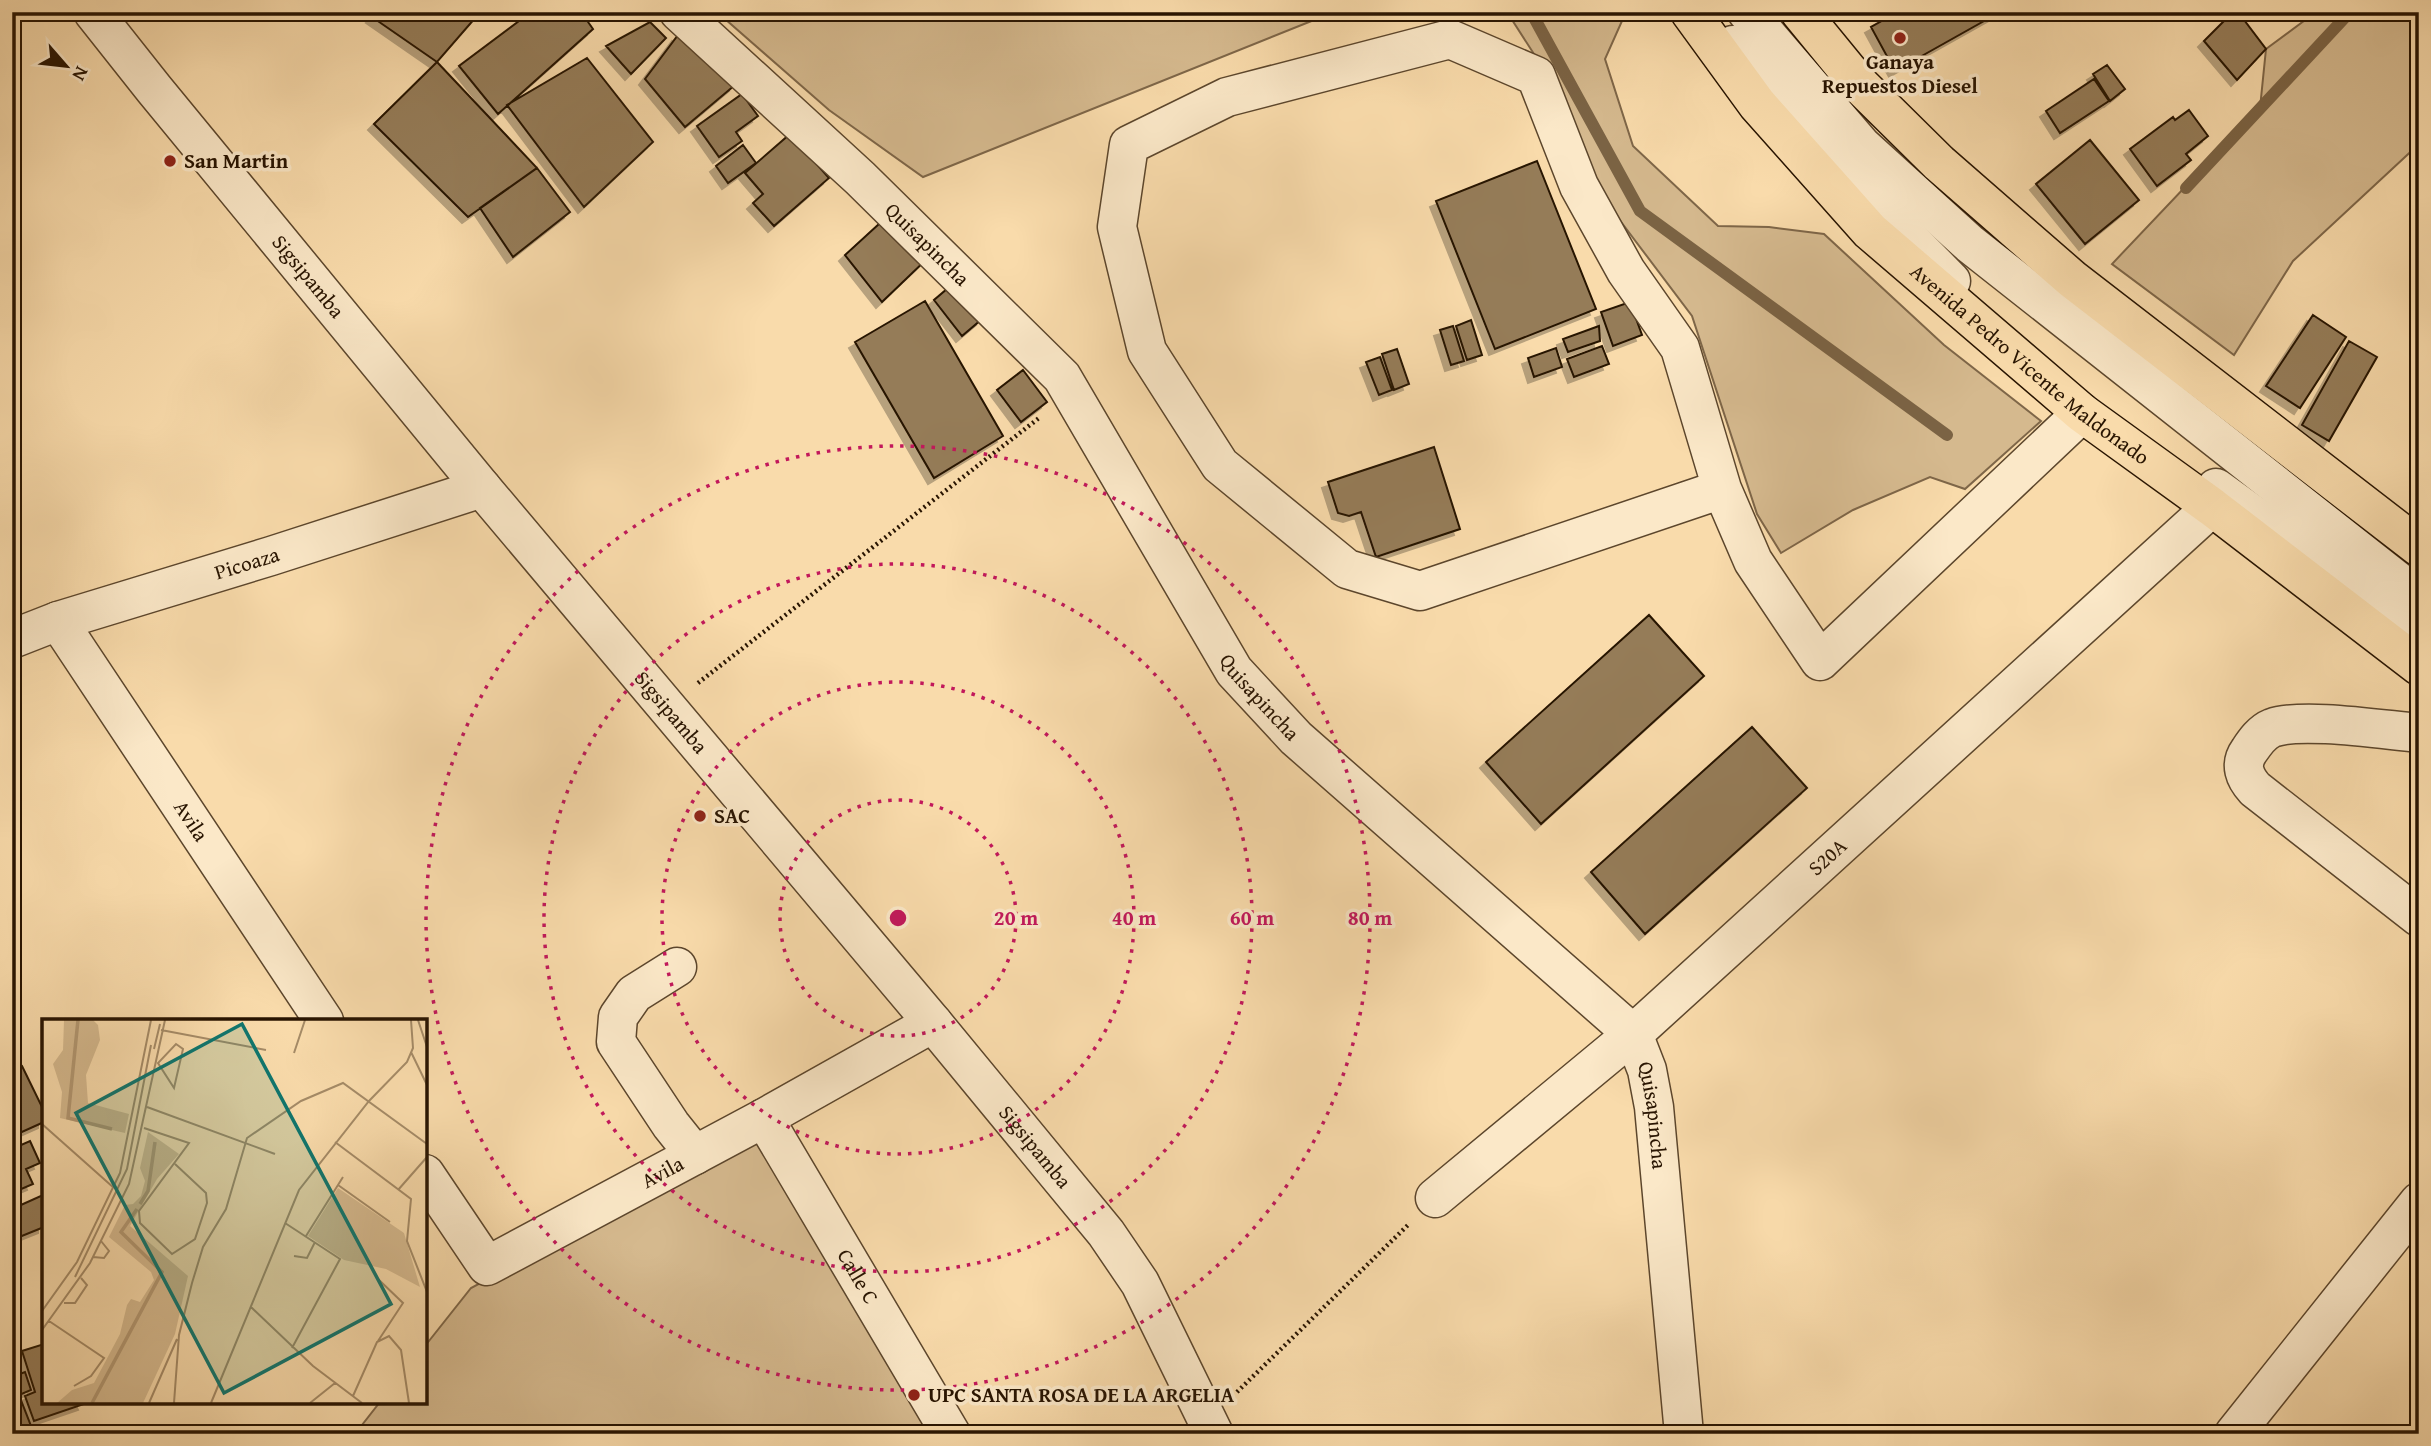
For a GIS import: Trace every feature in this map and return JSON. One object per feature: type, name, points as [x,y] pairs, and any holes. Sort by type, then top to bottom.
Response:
[{"type":"main road","name":"Avenida Pedro Vicente Maldonado","points":[[1690,12],[1757,104],[1870,231],[2082,413],[2212,507],[2419,666]]},
{"type":"main road","points":[[1800,12],[1877,102],[1939,163],[2051,261],[2419,547]]},
{"type":"street","name":"Sigsipamba","points":[[93,12],[482,488],[933,1023],[1106,1233],[1140,1283],[1211,1427]]},
{"type":"street","name":"Quisapincha","points":[[679,12],[860,178],[1062,377],[1234,671],[1296,738],[1633,1034],[1647,1070],[1654,1107],[1684,1434]]},
{"type":"street","points":[[1710,12],[1741,56],[1855,184],[1968,297],[2100,404],[2334,573],[2419,639]]},
{"type":"street","points":[[1747,12],[1862,146],[1970,244],[2419,598]]},
{"type":"street","points":[[1722,489],[1420,591],[1348,569],[1220,465],[1147,351],[1117,227],[1129,145],[1227,97],[1450,39],[1536,76],[1578,186],[1626,271],[1680,348],[1722,489],[1753,561],[1820,661],[2082,413]]},
{"type":"street","name":"Picoaza","points":[[12,639],[58,621],[482,488]]},
{"type":"street","name":"S20A","points":[[1435,1198],[1633,1034],[2212,507]]},
{"type":"street","name":"Avila","points":[[58,621],[323,1019]]},
{"type":"street","points":[[2419,733],[2306,723],[2272,728],[2258,738],[2246,754],[2243,766],[2246,779],[2255,789],[2419,916]]},
{"type":"street","points":[[677,967],[634,994],[618,1017],[617,1042],[671,1125],[695,1155]]},
{"type":"street","name":"Avila","points":[[427,1177],[487,1266],[764,1118],[933,1023]]},
{"type":"street","name":"Calle C","points":[[764,1118],[951,1434]]},
{"type":"street","points":[[2234,1434],[2419,1202]]},
{"type":"path","points":[[667,707],[1071,393]]},
{"type":"path","points":[[1211,1427],[1435,1198]]},
{"type":"shaded area","points":[[717,12],[1334,12],[923,177],[829,110]]},
{"type":"shaded area","points":[[1507,12],[1626,12],[1605,59],[1633,146],[1718,226],[1769,227],[1824,234],[1944,345],[2041,421],[1965,489],[1930,477],[1853,510],[1781,553],[1757,514],[1692,316],[1603,198],[1541,65]]},
{"type":"shaded area","points":[[2316,12],[2419,12],[2419,144],[2293,261],[2234,355],[2112,264],[2260,108],[2266,49]]},
{"type":"shaded area","points":[[761,1133],[934,1434],[355,1434],[378,1404],[427,1404],[427,1343],[471,1288]]},
{"type":"building","points":[[378,12],[474,12],[476,17],[437,62],[372,17]]},
{"type":"building","points":[[531,12],[581,12],[593,29],[498,114],[459,66]]},
{"type":"building","points":[[1898,12],[2000,12],[1895,71],[1871,27]]},
{"type":"building","points":[[2233,12],[2238,12],[2266,49],[2237,80],[2204,41]]},
{"type":"building","points":[[650,22],[666,38],[631,74],[606,46]]},
{"type":"building","points":[[678,35],[735,85],[685,127],[645,79]]},
{"type":"building","points":[[587,58],[653,142],[584,207],[507,105]]},
{"type":"building","points":[[437,62],[537,168],[468,217],[374,124]]},
{"type":"building","points":[[2107,65],[2125,89],[2110,101],[2093,74]]},
{"type":"building","points":[[2094,79],[2109,101],[2060,133],[2046,111]]},
{"type":"building","points":[[742,94],[758,116],[736,132],[742,141],[719,157],[697,126]]},
{"type":"building","points":[[2189,110],[2208,136],[2186,154],[2191,160],[2157,186],[2130,149],[2173,117],[2175,120]]},
{"type":"building","points":[[790,134],[829,178],[774,226],[753,203],[763,194],[745,173]]},
{"type":"building","points":[[2090,140],[2139,200],[2085,244],[2036,184]]},
{"type":"building","points":[[743,145],[756,163],[728,183],[716,166]]},
{"type":"building","points":[[1537,161],[1596,309],[1495,349],[1436,201]]},
{"type":"building","points":[[537,168],[570,212],[513,257],[480,208]]},
{"type":"building","points":[[891,213],[930,256],[882,302],[845,255]]},
{"type":"building","points":[[954,283],[982,319],[962,336],[934,300]]},
{"type":"building","points":[[925,301],[1003,436],[934,478],[855,342]]},
{"type":"building","points":[[1630,302],[1642,335],[1613,346],[1601,312]]},
{"type":"building","points":[[2313,315],[2346,337],[2300,408],[2266,386]]},
{"type":"building","points":[[1471,320],[1482,355],[1467,360],[1456,326]]},
{"type":"building","points":[[1453,326],[1464,361],[1451,365],[1440,330]]},
{"type":"building","points":[[1599,326],[1600,341],[1568,352],[1563,339]]},
{"type":"building","points":[[2349,341],[2377,357],[2329,441],[2302,425]]},
{"type":"building","points":[[1602,346],[1609,364],[1574,377],[1567,359]]},
{"type":"building","points":[[1556,348],[1562,367],[1534,377],[1528,358]]},
{"type":"building","points":[[1397,349],[1409,384],[1394,390],[1382,354]]},
{"type":"building","points":[[1380,357],[1392,390],[1379,395],[1366,362]]},
{"type":"building","points":[[1023,370],[1047,402],[1021,422],[997,390]]},
{"type":"building","points":[[1434,447],[1460,529],[1376,557],[1361,512],[1349,516],[1338,513],[1328,482]]},
{"type":"building","points":[[1649,615],[1704,676],[1541,824],[1486,762]]},
{"type":"building","points":[[1752,727],[1807,788],[1645,934],[1591,872]]},
{"type":"building","points":[[22,1066],[42,1107],[42,1123],[13,1136],[12,1071]]},
{"type":"building","points":[[30,1141],[40,1163],[26,1169],[33,1184],[12,1193],[12,1149]]},
{"type":"building","points":[[42,1195],[42,1228],[17,1238],[12,1226],[12,1209]]},
{"type":"building","points":[[42,1345],[42,1404],[84,1404],[34,1421],[25,1396],[35,1392],[22,1351]]},
{"type":"building","points":[[25,1372],[31,1390],[19,1395],[31,1426],[12,1433],[12,1377]]},
{"type":"waterway","points":[[1041,12],[1043,15],[1050,12]]},
{"type":"waterway","points":[[1531,12],[1640,211],[1947,435]]},
{"type":"waterway","points":[[2186,188],[2350,12]]},
{"type":"place","name":"Ganaya Repuestos Diesel","points":[[1900,38]]},
{"type":"place","name":"San Martin","points":[[170,161]]},
{"type":"place","name":"SAC","points":[[700,816]]},
{"type":"place","name":"UPC SANTA ROSA DE LA ARGELIA","points":[[914,1395]]}]
